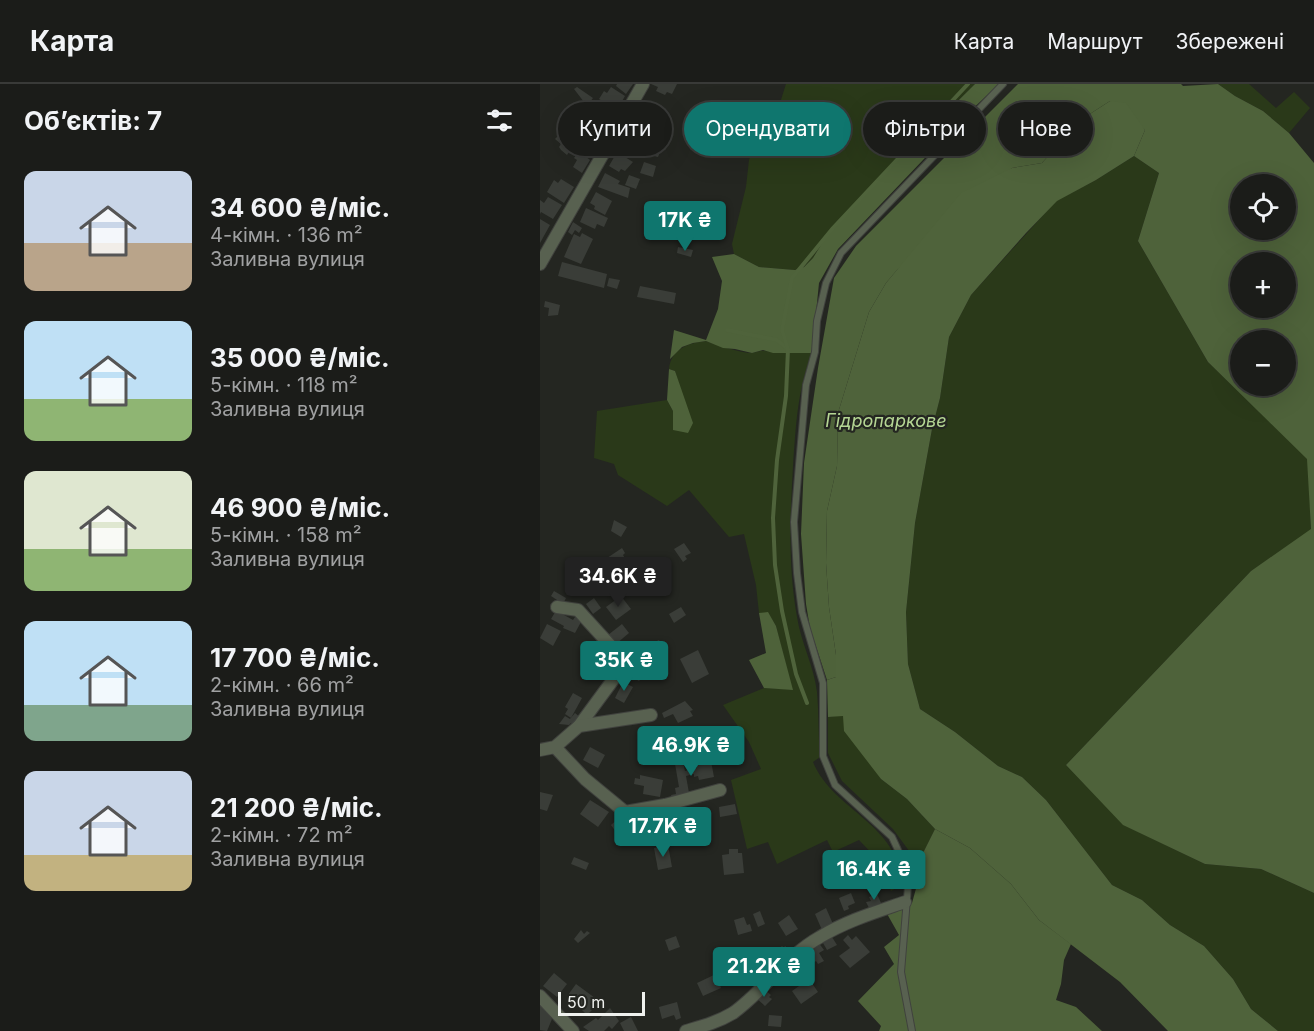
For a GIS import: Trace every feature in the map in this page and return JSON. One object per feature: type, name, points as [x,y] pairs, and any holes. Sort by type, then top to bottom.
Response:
[{"type":"street","points":[[540,264],[644,84]]},
{"type":"street","points":[[540,750],[555,747],[579,726],[621,669],[619,655],[578,610],[557,607]]},
{"type":"street","points":[[579,726],[651,715]]},
{"type":"street","points":[[555,747],[585,779],[625,813],[720,790]]},
{"type":"street","points":[[686,1031],[716,1022],[735,1012],[792,956],[819,937],[855,919],[905,902]]},
{"type":"street","points":[[540,996],[573,1031]]},
{"type":"lane","points":[[912,1031],[900,972],[909,873],[892,837],[835,785],[823,756],[823,683],[802,612],[795,532],[806,385],[815,352],[817,321],[826,283],[841,253],[1003,84]]},
{"type":"lane","points":[[740,952],[759,988]]},
{"type":"shaded area","points":[[786,84],[975,84],[957,102],[863,102],[863,156],[902,156],[824,240],[813,258],[804,267],[795,270],[759,267],[734,254],[732,244],[746,187],[749,160],[750,156],[851,156],[851,102],[780,102]]},
{"type":"shaded area","points":[[975,84],[999,84],[980,102],[957,102]]},
{"type":"shaded area","points":[[1018,84],[1181,84],[1183,86],[1218,84],[1263,111],[1289,133],[1314,163],[1314,893],[1261,869],[1205,864],[1123,825],[1066,765],[1251,571],[1311,529],[1307,459],[1243,396],[1296,396],[1296,330],[1230,330],[1230,384],[1208,362],[1138,241],[1159,173],[1134,156],[1145,130],[1110,101],[1093,112],[1093,102],[1000,102]]},
{"type":"shaded area","points":[[1218,84],[1249,84],[1276,108],[1294,92],[1310,108],[1289,133],[1263,111]]},
{"type":"shaded area","points":[[998,104],[998,156],[1048,156],[1042,163],[1012,168],[897,270],[886,283],[869,312],[838,413],[837,466],[827,511],[826,563],[836,655],[836,677],[827,680],[810,628],[801,534],[804,463],[834,278],[856,246],[946,156],[986,156],[986,116]]},
{"type":"shaded area","points":[[902,156],[927,156],[838,249],[819,283],[812,353],[773,353],[763,350],[752,353],[723,348],[706,341],[682,347],[670,359],[674,330],[706,340],[718,309],[722,281],[712,257],[734,254],[759,267],[795,270],[804,267],[813,258],[824,240]]},
{"type":"shaded area","points":[[1134,156],[1159,173],[1138,241],[1208,362],[1230,383],[1230,396],[1243,396],[1308,459],[1311,530],[1251,571],[1066,765],[1124,825],[1205,864],[1261,869],[1314,893],[1314,1031],[1278,1031],[1251,1009],[1233,979],[1204,946],[1170,925],[1142,900],[1112,885],[1046,800],[1022,777],[998,766],[955,732],[920,709],[908,664],[906,612],[915,523],[940,398],[949,337],[971,295],[1056,201]]},
{"type":"shaded area","points":[[706,341],[751,353],[763,351],[812,353],[803,381],[796,423],[790,542],[797,617],[817,692],[820,757],[813,762],[822,779],[878,832],[890,847],[898,864],[902,885],[891,891],[880,862],[859,840],[833,852],[827,840],[777,864],[768,842],[747,849],[731,780],[761,769],[749,742],[723,705],[764,688],[792,689],[776,626],[768,613],[759,613],[756,585],[744,534],[729,537],[689,490],[667,506],[618,475],[614,464],[594,458],[597,411],[667,400],[673,411],[681,391],[675,371],[669,369],[670,362],[677,352],[687,345]]},
{"type":"shaded area","points":[[669,369],[675,371],[693,423],[688,433],[673,430],[673,411],[667,400]]},
{"type":"shaded area","points":[[768,612],[776,626],[793,690],[764,688],[749,660],[766,653],[759,613]]},
{"type":"shaded area","points":[[843,715],[881,779],[907,799],[935,829],[918,863],[893,829],[842,781],[828,753],[828,717]]},
{"type":"shaded area","points":[[935,829],[970,848],[1011,884],[1039,920],[1071,944],[1064,960],[1056,1000],[1076,1007],[1102,1031],[879,1031],[881,1026],[858,1001],[894,964],[884,947],[899,935],[886,912],[912,903],[917,885],[918,863]]},
{"type":"water","name":"Гідропаркове","points":[[1110,101],[1126,103],[1145,130],[1134,156],[1057,201],[971,295],[949,337],[940,398],[915,523],[906,612],[908,664],[920,709],[955,732],[998,766],[1022,777],[1046,800],[1112,885],[1142,900],[1170,925],[1204,946],[1233,979],[1251,1009],[1278,1031],[1168,1031],[1120,982],[1039,920],[1011,884],[970,848],[935,829],[907,799],[881,779],[844,731],[843,716],[828,717],[827,680],[836,677],[836,655],[826,563],[827,511],[837,466],[838,413],[869,312],[886,283],[961,193],[1012,168],[1042,163],[1048,156],[1093,156],[1093,112]]},
{"type":"building","points":[[617,84],[633,84],[626,94],[616,86]]},
{"type":"building","points":[[651,84],[677,84],[672,94],[667,92],[665,95],[656,91],[658,87]]},
{"type":"building","points":[[577,87],[593,98],[590,102],[584,102],[574,89]]},
{"type":"building","points":[[611,87],[625,96],[622,102],[604,102],[599,99],[604,91],[607,93]]},
{"type":"building","points":[[585,156],[590,160],[582,173],[573,167],[577,160],[574,158]]},
{"type":"building","points":[[615,156],[623,156],[633,162],[625,171],[621,169],[619,172],[609,166]]},
{"type":"building","points":[[644,162],[656,166],[653,177],[640,173]]},
{"type":"building","points":[[605,173],[620,181],[618,184],[630,188],[628,198],[598,187]]},
{"type":"building","points":[[629,175],[640,179],[636,189],[625,185]]},
{"type":"building","points":[[561,179],[574,187],[564,203],[547,192],[554,180],[558,183]]},
{"type":"building","points":[[596,192],[612,201],[605,215],[594,209],[595,206],[590,203]]},
{"type":"building","points":[[548,197],[562,205],[553,219],[541,212],[540,214],[540,200],[544,203]]},
{"type":"building","points":[[586,208],[608,218],[604,227],[597,224],[595,229],[580,222]]},
{"type":"building","points":[[540,219],[550,225],[540,243]]},
{"type":"building","points":[[573,222],[582,228],[579,233],[575,230],[572,235],[568,232]]},
{"type":"building","points":[[582,233],[593,239],[581,264],[564,257],[574,234],[580,237]]},
{"type":"building","points":[[678,247],[693,250],[691,257],[677,253]]},
{"type":"building","points":[[562,262],[607,274],[604,288],[558,276]]},
{"type":"building","points":[[609,278],[620,280],[617,289],[607,286]]},
{"type":"building","points":[[640,286],[676,293],[674,304],[637,297]]},
{"type":"building","points":[[545,301],[560,305],[558,315],[548,316],[549,308],[544,307]]},
{"type":"building","points":[[614,520],[627,527],[621,537],[611,531]]},
{"type":"building","points":[[684,543],[691,553],[685,556],[687,559],[683,562],[674,549]]},
{"type":"building","points":[[622,548],[626,560],[613,569],[607,558]]},
{"type":"building","points":[[626,566],[632,576],[621,584],[614,574]]},
{"type":"building","points":[[554,591],[566,598],[563,604],[551,596]]},
{"type":"building","points":[[621,596],[631,609],[616,620],[606,607]]},
{"type":"building","points":[[594,598],[601,608],[593,614],[586,604]]},
{"type":"building","points":[[681,607],[686,615],[674,623],[669,614]]},
{"type":"building","points":[[557,609],[573,620],[575,617],[581,622],[575,633],[551,619]]},
{"type":"building","points":[[547,624],[561,631],[553,646],[540,638]]},
{"type":"building","points":[[622,624],[629,633],[616,644],[608,635]]},
{"type":"building","points":[[659,640],[664,650],[660,652],[662,657],[648,664],[640,649]]},
{"type":"building","points":[[698,650],[709,674],[692,683],[680,659]]},
{"type":"building","points":[[647,669],[649,677],[638,681],[635,673]]},
{"type":"building","points":[[623,682],[633,687],[624,703],[615,698]]},
{"type":"building","points":[[573,693],[582,698],[571,718],[565,714],[568,709],[565,707]]},
{"type":"building","points":[[685,701],[693,710],[690,711],[693,716],[678,723],[673,714],[664,718],[662,713]]},
{"type":"building","points":[[575,713],[581,718],[574,726],[571,723],[569,725],[559,724],[565,716],[570,719]]},
{"type":"building","points":[[698,737],[701,754],[685,757],[684,751],[689,750],[687,740]]},
{"type":"building","points":[[590,747],[605,755],[598,768],[583,760]]},
{"type":"building","points":[[711,761],[714,777],[699,780],[698,776],[694,777],[694,774],[686,776],[689,793],[672,800],[671,795],[676,794],[675,788],[679,787],[675,764],[683,762],[685,771],[697,768],[696,764]]},
{"type":"building","points":[[640,775],[663,780],[660,797],[643,794],[644,786],[634,784],[635,778],[640,779]]},
{"type":"building","points":[[540,792],[553,795],[547,811],[540,809]]},
{"type":"building","points":[[590,800],[609,812],[598,827],[580,814]]},
{"type":"building","points":[[735,804],[737,814],[720,817],[719,807]]},
{"type":"building","points":[[667,810],[670,817],[682,813],[688,830],[676,834],[671,819],[664,822],[661,812]]},
{"type":"building","points":[[620,817],[625,824],[616,832],[611,825]]},
{"type":"building","points":[[668,845],[672,867],[658,870],[654,848]]},
{"type":"building","points":[[729,849],[738,849],[738,853],[742,853],[744,873],[724,875],[722,855],[729,854]]},
{"type":"building","points":[[574,857],[589,863],[586,870],[571,864]]},
{"type":"building","points":[[860,866],[867,881],[852,887],[846,872]]},
{"type":"building","points":[[851,893],[855,903],[844,911],[839,898]]},
{"type":"building","points":[[877,894],[881,903],[869,908],[866,902],[871,901],[869,897]]},
{"type":"building","points":[[826,908],[833,924],[822,930],[815,914]]},
{"type":"building","points":[[760,911],[765,924],[758,927],[753,914]]},
{"type":"building","points":[[789,915],[798,929],[786,936],[778,923]]},
{"type":"building","points":[[744,917],[752,931],[738,935],[734,920]]},
{"type":"building","points":[[581,930],[584,934],[587,931],[590,933],[578,943],[574,939]]},
{"type":"building","points":[[848,935],[852,940],[856,936],[870,952],[850,968],[839,956],[850,948],[843,940]]},
{"type":"building","points":[[676,936],[680,947],[669,951],[665,940]]},
{"type":"building","points":[[832,937],[837,945],[827,950],[823,943]]},
{"type":"building","points":[[818,942],[824,950],[819,953],[824,961],[818,964],[816,961],[809,966],[802,957],[815,948],[814,945]]},
{"type":"building","points":[[782,946],[792,952],[783,961],[775,953]]},
{"type":"building","points":[[760,948],[768,961],[761,964],[764,969],[754,974],[744,957]]},
{"type":"building","points":[[737,954],[740,959],[737,962],[744,973],[727,984],[715,961],[724,955],[728,960]]},
{"type":"building","points":[[801,963],[808,972],[801,977],[795,968]]},
{"type":"building","points":[[554,973],[567,984],[557,997],[543,986]]},
{"type":"building","points":[[716,974],[721,988],[703,996],[697,983]]},
{"type":"building","points":[[809,979],[818,992],[801,1004],[792,991]]},
{"type":"building","points":[[576,984],[595,998],[590,1004],[594,1008],[587,1015],[580,1008],[582,1006],[568,995]]},
{"type":"building","points":[[764,989],[772,999],[765,1006],[756,998]]},
{"type":"building","points":[[677,1002],[681,1018],[676,1020],[674,1015],[662,1019],[659,1007]]},
{"type":"building","points":[[540,1004],[549,1012],[552,1019],[547,1031],[540,1030]]},
{"type":"building","points":[[610,1008],[619,1021],[612,1029],[609,1026],[604,1031],[589,1031],[583,1027],[596,1018],[598,1020]]},
{"type":"building","points":[[769,1015],[782,1016],[781,1027],[768,1026]]},
{"type":"building","points":[[631,1017],[638,1031],[624,1031],[620,1023]]},
{"type":"waterway","points":[[807,703],[796,674],[782,611],[775,565],[773,518],[777,460],[786,396],[788,349],[782,330],[792,278],[833,228],[968,84]]},
{"type":"waterway","points":[[727,330],[777,340],[788,349]]}]
